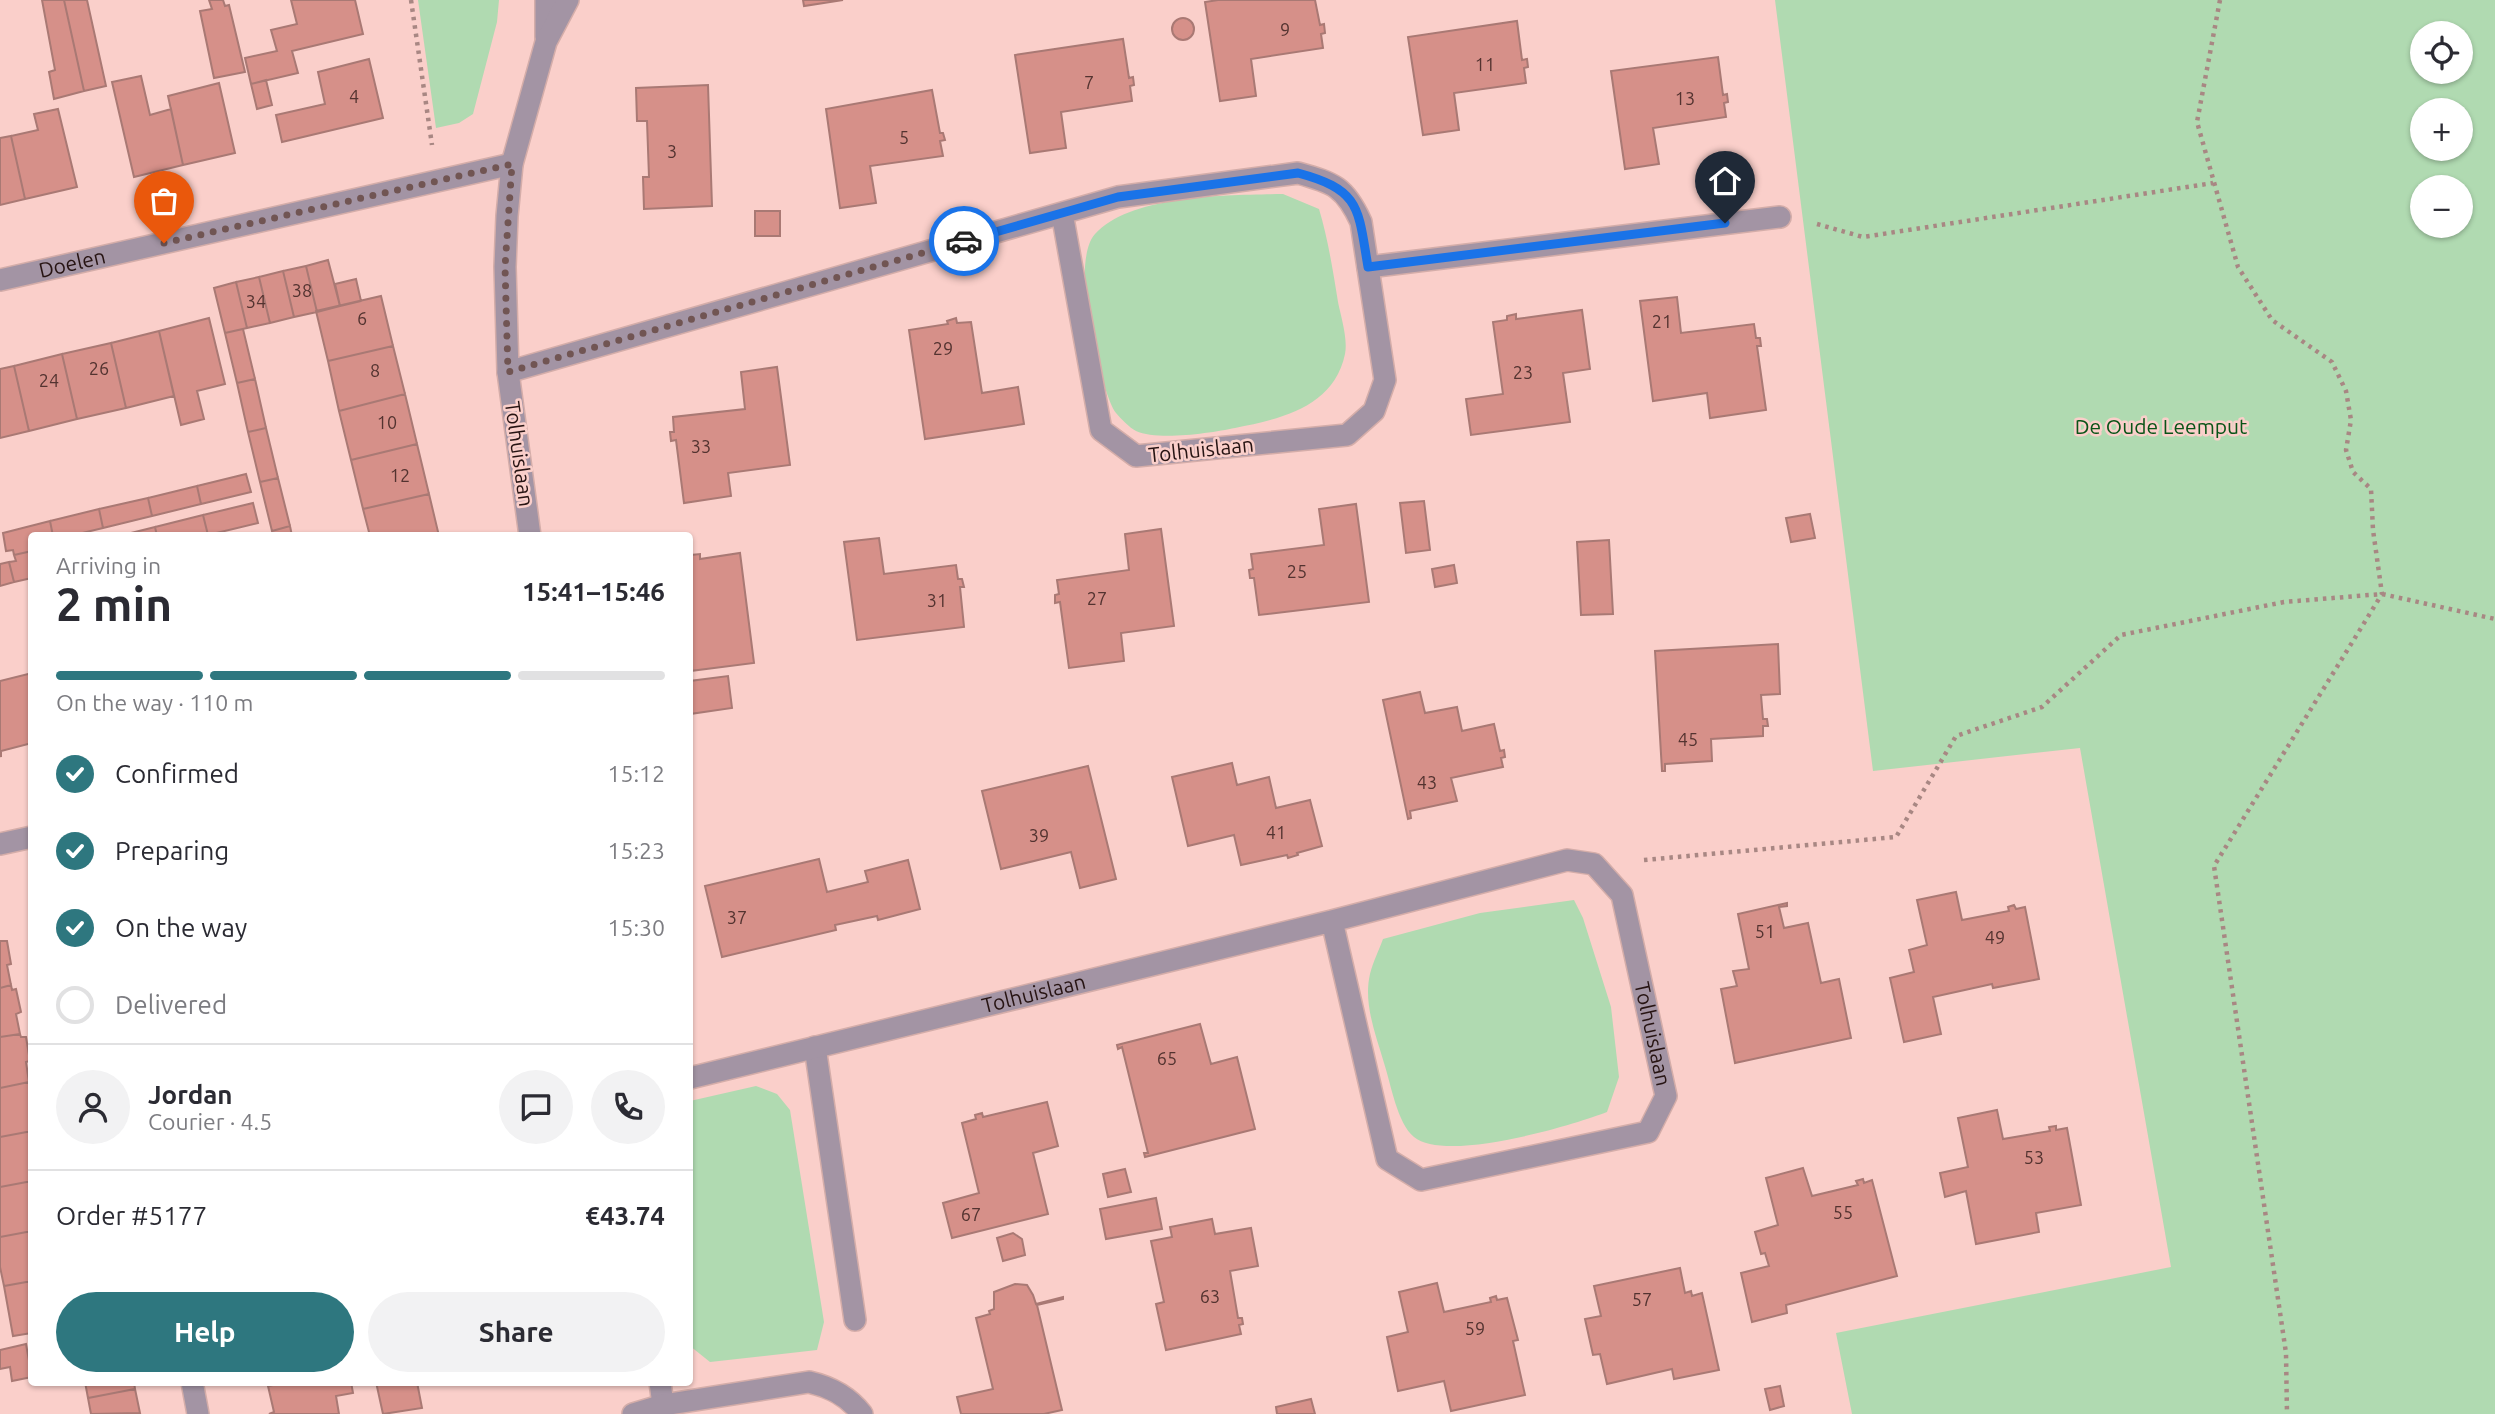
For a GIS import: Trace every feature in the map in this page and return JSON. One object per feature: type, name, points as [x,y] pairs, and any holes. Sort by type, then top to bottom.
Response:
[{"type":"street","name":"Tolhuislaan","points":[[546,0],[546,43]]},
{"type":"street","name":"Tolhuislaan","points":[[529,532],[508,372],[505,267],[512,164],[546,43],[568,0]]},
{"type":"street","name":"Doelen","points":[[0,280],[512,164]]},
{"type":"street","name":"Tolhuislaan","points":[[508,372],[1062,213],[1118,197],[1298,173],[1327,181],[1350,198],[1361,222],[1385,380],[1374,411],[1347,435],[1136,456],[1101,430],[1062,213]]},
{"type":"street","points":[[1368,267],[1780,217]]},
{"type":"street","points":[[0,844],[28,838]]},
{"type":"street","name":"Tolhuislaan","points":[[693,1077],[1332,921],[1567,860],[1594,864],[1622,895],[1666,1096],[1648,1132],[1421,1180],[1387,1159],[1332,921]]},
{"type":"street","points":[[815,1047],[855,1320]]},
{"type":"street","points":[[633,1414],[663,1405],[809,1382],[828,1387],[845,1396],[862,1414]]},
{"type":"street","points":[[193,1386],[198,1414]]},
{"type":"street","points":[[661,1386],[663,1405]]},
{"type":"path","points":[[411,0],[437,181]]},
{"type":"path","points":[[2220,0],[2197,122],[2213,183],[2238,267],[2272,320],[2332,362],[2346,391],[2351,420],[2346,450],[2353,472],[2371,489],[2373,530],[2382,594],[2214,866],[2286,1353],[2287,1414]]},
{"type":"path","points":[[1780,217],[1863,237],[2213,183]]},
{"type":"path","points":[[1594,864],[1896,837],[1956,736],[2042,707],[2120,635],[2284,602],[2382,594],[2495,619]]},
{"type":"green space","points":[[418,0],[499,0],[497,22],[473,114],[459,123],[436,128]]},
{"type":"green space","name":"De Oude Leemput","points":[[1775,0],[2495,0],[2495,1414],[1852,1414],[1836,1333],[2171,1267],[2080,748],[1873,771]]},
{"type":"green space","points":[[1283,194],[1319,209],[1328,243],[1346,348],[1339,372],[1330,387],[1303,408],[1287,415],[1225,430],[1157,435],[1134,430],[1118,415],[1111,403],[1096,351],[1085,279],[1086,258],[1095,234],[1111,221],[1132,211],[1157,204],[1183,199]]},
{"type":"green space","points":[[1574,900],[1583,918],[1611,1007],[1619,1077],[1607,1112],[1539,1133],[1480,1144],[1430,1144],[1414,1137],[1408,1131],[1395,1103],[1369,1008],[1370,974],[1383,939],[1480,913]]},
{"type":"green space","points":[[756,1086],[777,1094],[790,1110],[824,1322],[817,1350],[710,1362],[693,1348],[693,1100]]},
{"type":"building","points":[[42,0],[64,0],[84,91],[54,99],[49,72],[55,70]]},
{"type":"building","points":[[64,0],[87,0],[106,86],[84,91]]},
{"type":"building","points":[[209,0],[223,0],[225,6],[229,5],[245,72],[214,78],[200,11],[212,9]]},
{"type":"building","points":[[291,0],[355,0],[363,34],[292,51],[298,73],[251,84],[245,58],[277,51],[271,30],[297,24]]},
{"type":"building","points":[[803,0],[843,0],[804,6]]},
{"type":"building","points":[[1315,0],[1320,25],[1324,24],[1325,33],[1321,34],[1323,48],[1251,59],[1256,96],[1220,101],[1205,2]]},
{"type":"building","points":[[1183,18],[1191,21],[1194,29],[1191,37],[1183,40],[1175,37],[1172,29],[1175,21]]},
{"type":"building","points":[[1517,21],[1522,60],[1527,59],[1528,67],[1524,68],[1526,83],[1454,93],[1459,130],[1423,135],[1408,37]]},
{"type":"building","points":[[1123,39],[1129,78],[1133,77],[1134,85],[1130,86],[1132,101],[1061,112],[1066,148],[1030,153],[1015,55]]},
{"type":"building","points":[[1718,57],[1723,95],[1727,94],[1728,102],[1724,103],[1726,117],[1653,128],[1659,164],[1625,169],[1611,71]]},
{"type":"building","points":[[369,59],[383,118],[282,142],[276,115],[325,104],[318,72]]},
{"type":"building","points":[[141,76],[150,115],[171,109],[183,165],[134,177],[112,82]]},
{"type":"building","points":[[266,80],[272,105],[257,109],[251,84]]},
{"type":"building","points":[[219,83],[235,153],[183,165],[168,96]]},
{"type":"building","points":[[708,85],[712,206],[644,209],[643,177],[649,177],[647,121],[637,121],[636,88]]},
{"type":"building","points":[[932,90],[940,133],[943,133],[945,140],[940,141],[943,156],[870,166],[876,203],[840,208],[826,109]]},
{"type":"building","points":[[58,109],[77,187],[25,199],[11,136],[38,130],[34,114]]},
{"type":"building","points":[[11,136],[25,199],[0,205],[0,138]]},
{"type":"building","points":[[755,211],[780,211],[780,236],[755,236]]},
{"type":"building","points":[[328,260],[340,306],[317,312],[306,266]]},
{"type":"building","points":[[306,266],[317,312],[294,317],[283,271]]},
{"type":"building","points":[[283,271],[294,317],[270,323],[259,277]]},
{"type":"building","points":[[259,277],[270,323],[247,328],[236,282]]},
{"type":"building","points":[[356,279],[361,301],[340,306],[335,284]]},
{"type":"building","points":[[236,282],[247,328],[225,333],[214,288]]},
{"type":"building","points":[[381,296],[393,346],[328,361],[316,311]]},
{"type":"building","points":[[1677,297],[1681,333],[1754,324],[1756,338],[1760,338],[1761,346],[1757,346],[1766,410],[1710,418],[1707,393],[1653,401],[1640,301]]},
{"type":"building","points":[[1582,310],[1590,369],[1563,373],[1570,422],[1471,435],[1466,399],[1503,394],[1493,322],[1507,320],[1507,316],[1516,314],[1516,319]]},
{"type":"building","points":[[209,318],[225,384],[197,391],[204,419],[181,425],[159,331]]},
{"type":"building","points":[[956,318],[957,323],[971,322],[982,393],[1018,387],[1024,424],[925,439],[909,330],[948,324],[947,321]]},
{"type":"building","points":[[243,329],[255,379],[237,383],[225,333]]},
{"type":"building","points":[[159,331],[174,396],[126,408],[111,343]]},
{"type":"building","points":[[111,343],[126,408],[77,419],[62,354]]},
{"type":"building","points":[[393,346],[405,394],[339,411],[328,361]]},
{"type":"building","points":[[62,354],[77,419],[29,431],[14,366]]},
{"type":"building","points":[[14,366],[29,431],[0,438],[0,369]]},
{"type":"building","points":[[777,367],[790,465],[728,473],[731,496],[684,503],[676,440],[671,441],[670,432],[674,432],[673,417],[745,409],[741,372]]},
{"type":"building","points":[[255,379],[266,428],[248,432],[237,383]]},
{"type":"building","points":[[405,394],[417,444],[351,460],[339,411]]},
{"type":"building","points":[[266,428],[278,478],[260,482],[248,432]]},
{"type":"building","points":[[417,444],[429,494],[363,509],[351,460]]},
{"type":"building","points":[[246,474],[251,492],[201,504],[197,486]]},
{"type":"building","points":[[278,478],[290,526],[272,531],[260,482]]},
{"type":"building","points":[[197,486],[201,504],[152,516],[148,498]]},
{"type":"building","points":[[429,494],[438,532],[369,532],[363,509]]},
{"type":"building","points":[[148,498],[152,516],[103,528],[99,509]]},
{"type":"building","points":[[1424,501],[1430,550],[1406,553],[1400,503]]},
{"type":"building","points":[[253,503],[258,523],[220,532],[207,532],[203,515]]},
{"type":"building","points":[[1356,504],[1369,602],[1259,615],[1254,578],[1250,578],[1249,570],[1253,569],[1251,554],[1324,545],[1319,509]]},
{"type":"building","points":[[99,509],[103,528],[86,532],[52,532],[50,521]]},
{"type":"building","points":[[1810,514],[1815,538],[1791,542],[1786,518]]},
{"type":"building","points":[[203,515],[207,532],[156,532],[155,527]]},
{"type":"building","points":[[50,521],[52,532],[28,532],[28,552],[14,555],[13,550],[6,551],[3,533]]},
{"type":"building","points":[[290,526],[291,532],[272,532]]},
{"type":"building","points":[[155,527],[156,532],[135,532]]},
{"type":"building","points":[[1161,529],[1174,626],[1121,633],[1124,661],[1069,668],[1060,602],[1055,603],[1055,595],[1059,594],[1057,580],[1129,570],[1125,534]]},
{"type":"building","points":[[879,538],[884,574],[956,565],[958,579],[962,579],[964,587],[960,587],[964,627],[857,640],[844,542]]},
{"type":"building","points":[[1609,540],[1613,614],[1581,615],[1577,542]]},
{"type":"building","points":[[28,552],[28,579],[14,582],[9,562],[16,561],[14,555]]},
{"type":"building","points":[[740,553],[754,663],[693,671],[693,555],[700,554],[700,559]]},
{"type":"building","points":[[9,562],[14,582],[0,586],[0,564]]},
{"type":"building","points":[[1454,565],[1457,583],[1435,587],[1432,569]]},
{"type":"building","points":[[1778,644],[1780,694],[1761,695],[1763,719],[1767,719],[1768,726],[1763,726],[1763,736],[1711,739],[1712,761],[1665,764],[1665,771],[1662,771],[1655,651]]},
{"type":"building","points":[[28,674],[28,744],[1,751],[1,757],[0,752],[0,681]]},
{"type":"building","points":[[728,676],[732,708],[693,714],[693,681]]},
{"type":"building","points":[[1420,692],[1425,713],[1457,707],[1462,731],[1494,724],[1500,751],[1504,750],[1505,757],[1501,758],[1503,767],[1451,778],[1457,801],[1410,811],[1411,818],[1408,819],[1383,700]]},
{"type":"building","points":[[1232,763],[1237,785],[1269,777],[1276,808],[1310,800],[1322,846],[1288,858],[1287,855],[1241,865],[1234,835],[1188,846],[1172,777]]},
{"type":"building","points":[[1088,766],[1116,879],[1080,888],[1071,852],[1001,869],[982,791]]},
{"type":"building","points":[[819,859],[827,892],[868,882],[865,871],[908,860],[920,909],[878,920],[877,916],[835,925],[836,930],[722,957],[705,886]]},
{"type":"building","points":[[1956,892],[1962,920],[2009,911],[2008,907],[2014,905],[2016,909],[2025,907],[2039,979],[1993,988],[1992,984],[1933,997],[1941,1034],[1904,1042],[1890,978],[1914,972],[1909,950],[1927,945],[1917,900]]},
{"type":"building","points":[[1787,903],[1787,906],[1779,907],[1784,928],[1808,923],[1821,983],[1839,979],[1851,1038],[1735,1063],[1721,989],[1737,986],[1733,971],[1749,969],[1738,914]]},
{"type":"building","points":[[0,941],[7,941],[11,964],[7,965],[11,985],[0,988]]},
{"type":"building","points":[[11,985],[12,990],[16,989],[21,1012],[16,1014],[20,1034],[0,1037],[0,988]]},
{"type":"building","points":[[1200,1024],[1211,1064],[1237,1057],[1255,1129],[1145,1157],[1144,1153],[1148,1153],[1122,1047],[1118,1049],[1117,1045]]},
{"type":"building","points":[[20,1034],[21,1037],[26,1037],[28,1082],[0,1088],[0,1037]]},
{"type":"building","points":[[28,1082],[28,1132],[0,1137],[0,1088]]},
{"type":"building","points":[[1047,1102],[1058,1146],[1033,1153],[1048,1214],[952,1238],[943,1203],[979,1193],[962,1123],[976,1119],[975,1115],[982,1113],[983,1117]]},
{"type":"building","points":[[1997,1110],[2003,1139],[2050,1131],[2049,1127],[2056,1126],[2056,1130],[2067,1128],[2081,1205],[2036,1213],[2039,1232],[1976,1244],[1966,1191],[1945,1197],[1940,1173],[1968,1167],[1958,1118]]},
{"type":"building","points":[[28,1132],[28,1182],[0,1187],[0,1137]]},
{"type":"building","points":[[1803,1168],[1812,1196],[1858,1185],[1856,1181],[1863,1179],[1864,1183],[1872,1180],[1897,1276],[1786,1305],[1787,1313],[1752,1322],[1741,1273],[1769,1266],[1765,1253],[1761,1254],[1755,1232],[1778,1225],[1766,1178]]},
{"type":"building","points":[[1125,1169],[1131,1192],[1108,1197],[1103,1174]]},
{"type":"building","points":[[28,1182],[28,1232],[0,1237],[0,1187]]},
{"type":"building","points":[[1156,1198],[1162,1229],[1106,1239],[1100,1209]]},
{"type":"building","points":[[1212,1219],[1215,1234],[1251,1228],[1258,1266],[1230,1271],[1238,1318],[1242,1318],[1243,1324],[1239,1325],[1241,1334],[1166,1350],[1156,1304],[1164,1302],[1151,1241],[1172,1237],[1170,1227]]},
{"type":"building","points":[[28,1232],[28,1282],[4,1286],[0,1267],[0,1237]]},
{"type":"building","points":[[1013,1233],[1022,1239],[1025,1255],[1003,1261],[997,1238]]},
{"type":"building","points":[[1680,1268],[1685,1293],[1691,1291],[1692,1296],[1702,1293],[1719,1370],[1674,1379],[1672,1369],[1607,1384],[1600,1354],[1593,1355],[1585,1319],[1601,1316],[1594,1286]]},
{"type":"building","points":[[28,1282],[28,1334],[13,1336],[4,1286]]},
{"type":"building","points":[[1437,1283],[1444,1312],[1491,1302],[1490,1298],[1496,1296],[1497,1300],[1507,1298],[1518,1340],[1513,1341],[1525,1395],[1451,1411],[1444,1381],[1398,1391],[1387,1337],[1408,1332],[1399,1292]]},
{"type":"building","points":[[1015,1284],[1027,1285],[1036,1304],[1063,1297],[1037,1305],[1062,1410],[1044,1414],[961,1414],[957,1397],[993,1389],[976,1318],[990,1314],[989,1311],[994,1309],[994,1292]]},
{"type":"building","points":[[26,1344],[28,1378],[12,1381],[10,1367],[0,1369],[0,1350]]},
{"type":"building","points":[[86,1386],[135,1386],[135,1389],[88,1398]]},
{"type":"building","points":[[268,1386],[352,1386],[353,1393],[336,1396],[339,1414],[269,1414],[274,1412]]},
{"type":"building","points":[[377,1386],[418,1386],[422,1408],[383,1414]]},
{"type":"building","points":[[1780,1386],[1784,1406],[1770,1410],[1765,1389]]},
{"type":"building","points":[[135,1389],[140,1413],[91,1414],[88,1398]]},
{"type":"building","points":[[1311,1399],[1315,1414],[1277,1414],[1276,1407]]},
{"type":"way so far","points":[[164,243],[512,164],[505,267],[508,372],[964,241]]},
{"type":"route","points":[[964,241],[1118,197],[1298,173],[1327,181],[1350,198],[1361,222],[1368,267],[1725,223]]}]
